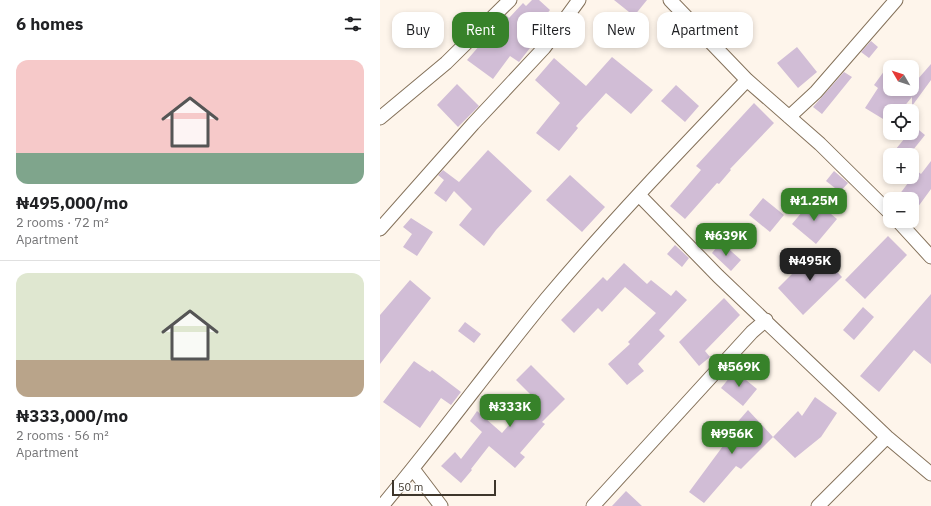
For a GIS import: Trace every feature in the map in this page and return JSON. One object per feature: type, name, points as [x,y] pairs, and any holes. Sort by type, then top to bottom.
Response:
[{"type":"street","points":[[380,118],[446,63],[510,0]]},
{"type":"street","points":[[380,229],[473,124],[544,48],[578,0]]},
{"type":"street","points":[[670,0],[747,80],[820,144],[883,206]]},
{"type":"street","points":[[789,117],[816,92],[896,0]]},
{"type":"street","points":[[382,506],[548,298],[639,195],[747,80]]},
{"type":"street","points":[[639,195],[718,276],[887,436],[931,474]]},
{"type":"street","points":[[904,228],[931,257]]},
{"type":"street","points":[[593,506],[752,332],[766,320]]},
{"type":"street","points":[[818,506],[887,436]]},
{"type":"street","points":[[413,469],[441,506]]},
{"type":"building","points":[[532,0],[539,0],[550,10],[548,12],[517,12],[517,48],[530,48],[519,62],[510,56],[493,79],[467,60],[477,48],[509,48],[509,18],[523,3],[526,6]]},
{"type":"building","points":[[614,0],[647,0],[637,12],[629,12]]},
{"type":"building","points":[[871,41],[878,47],[869,58],[861,52]]},
{"type":"building","points":[[797,47],[817,72],[798,88],[777,63]]},
{"type":"building","points":[[612,57],[653,90],[631,114],[606,93],[576,126],[578,128],[559,151],[536,133],[560,103],[535,80],[554,58],[586,86]]},
{"type":"building","points":[[931,64],[931,80],[913,104],[912,104],[912,97],[906,104],[883,104],[883,119],[865,108],[878,88],[874,85],[883,73],[883,96],[919,96],[919,78]]},
{"type":"building","points":[[844,72],[852,77],[822,114],[813,107]]},
{"type":"building","points":[[457,84],[479,106],[458,127],[437,105]]},
{"type":"building","points":[[676,85],[699,106],[685,122],[661,101]]},
{"type":"building","points":[[754,103],[774,123],[685,219],[670,206],[701,170],[696,166]]},
{"type":"building","points":[[919,130],[925,135],[915,148],[897,148],[903,140],[919,140]]},
{"type":"building","points":[[488,150],[532,191],[496,230],[484,246],[459,225],[472,209],[454,191],[446,202],[434,193],[444,180],[438,175],[443,170],[459,182]]},
{"type":"building","points":[[931,161],[931,189],[919,205],[919,192],[901,192],[907,184],[919,184],[919,172],[921,174]]},
{"type":"building","points":[[834,171],[848,183],[840,192],[826,181]]},
{"type":"building","points":[[570,175],[605,207],[582,232],[546,200]]},
{"type":"building","points":[[763,198],[784,215],[770,232],[749,215]]},
{"type":"building","points":[[813,199],[837,219],[816,244],[792,224]]},
{"type":"building","points":[[411,218],[433,232],[417,256],[403,247],[412,234],[403,227]]},
{"type":"building","points":[[888,236],[907,255],[865,299],[845,280]]},
{"type":"building","points":[[721,242],[741,260],[731,271],[712,253]]},
{"type":"building","points":[[675,245],[689,258],[682,267],[667,254]]},
{"type":"building","points":[[816,250],[842,277],[803,315],[778,288]]},
{"type":"building","points":[[624,263],[647,284],[651,280],[671,296],[676,290],[687,300],[659,330],[665,336],[638,364],[644,371],[627,385],[608,364],[630,344],[628,342],[656,313],[625,287],[602,312],[598,308],[574,333],[561,320],[603,277],[607,281]]},
{"type":"building","points":[[410,280],[431,298],[380,364],[380,315]]},
{"type":"building","points":[[931,294],[931,364],[914,350],[879,392],[860,376]]},
{"type":"building","points":[[724,298],[740,315],[705,351],[710,357],[699,366],[679,342]]},
{"type":"building","points":[[863,307],[874,317],[854,340],[843,330]]},
{"type":"building","points":[[465,322],[481,334],[474,343],[458,331]]},
{"type":"building","points":[[414,361],[430,372],[432,370],[461,392],[451,405],[441,398],[420,428],[383,402]]},
{"type":"building","points":[[531,365],[565,399],[542,422],[545,424],[520,453],[525,457],[515,468],[489,446],[461,483],[441,466],[455,452],[461,459],[482,432],[470,421],[477,411],[502,433],[533,397],[516,380]]},
{"type":"building","points":[[735,371],[757,389],[743,406],[721,388]]},
{"type":"building","points":[[815,397],[837,413],[821,437],[795,458],[773,437],[798,411],[802,416]]},
{"type":"building","points":[[748,410],[773,437],[741,469],[736,466],[704,503],[689,492],[723,446],[720,442]]},
{"type":"building","points":[[626,491],[642,506],[612,506]]}]
